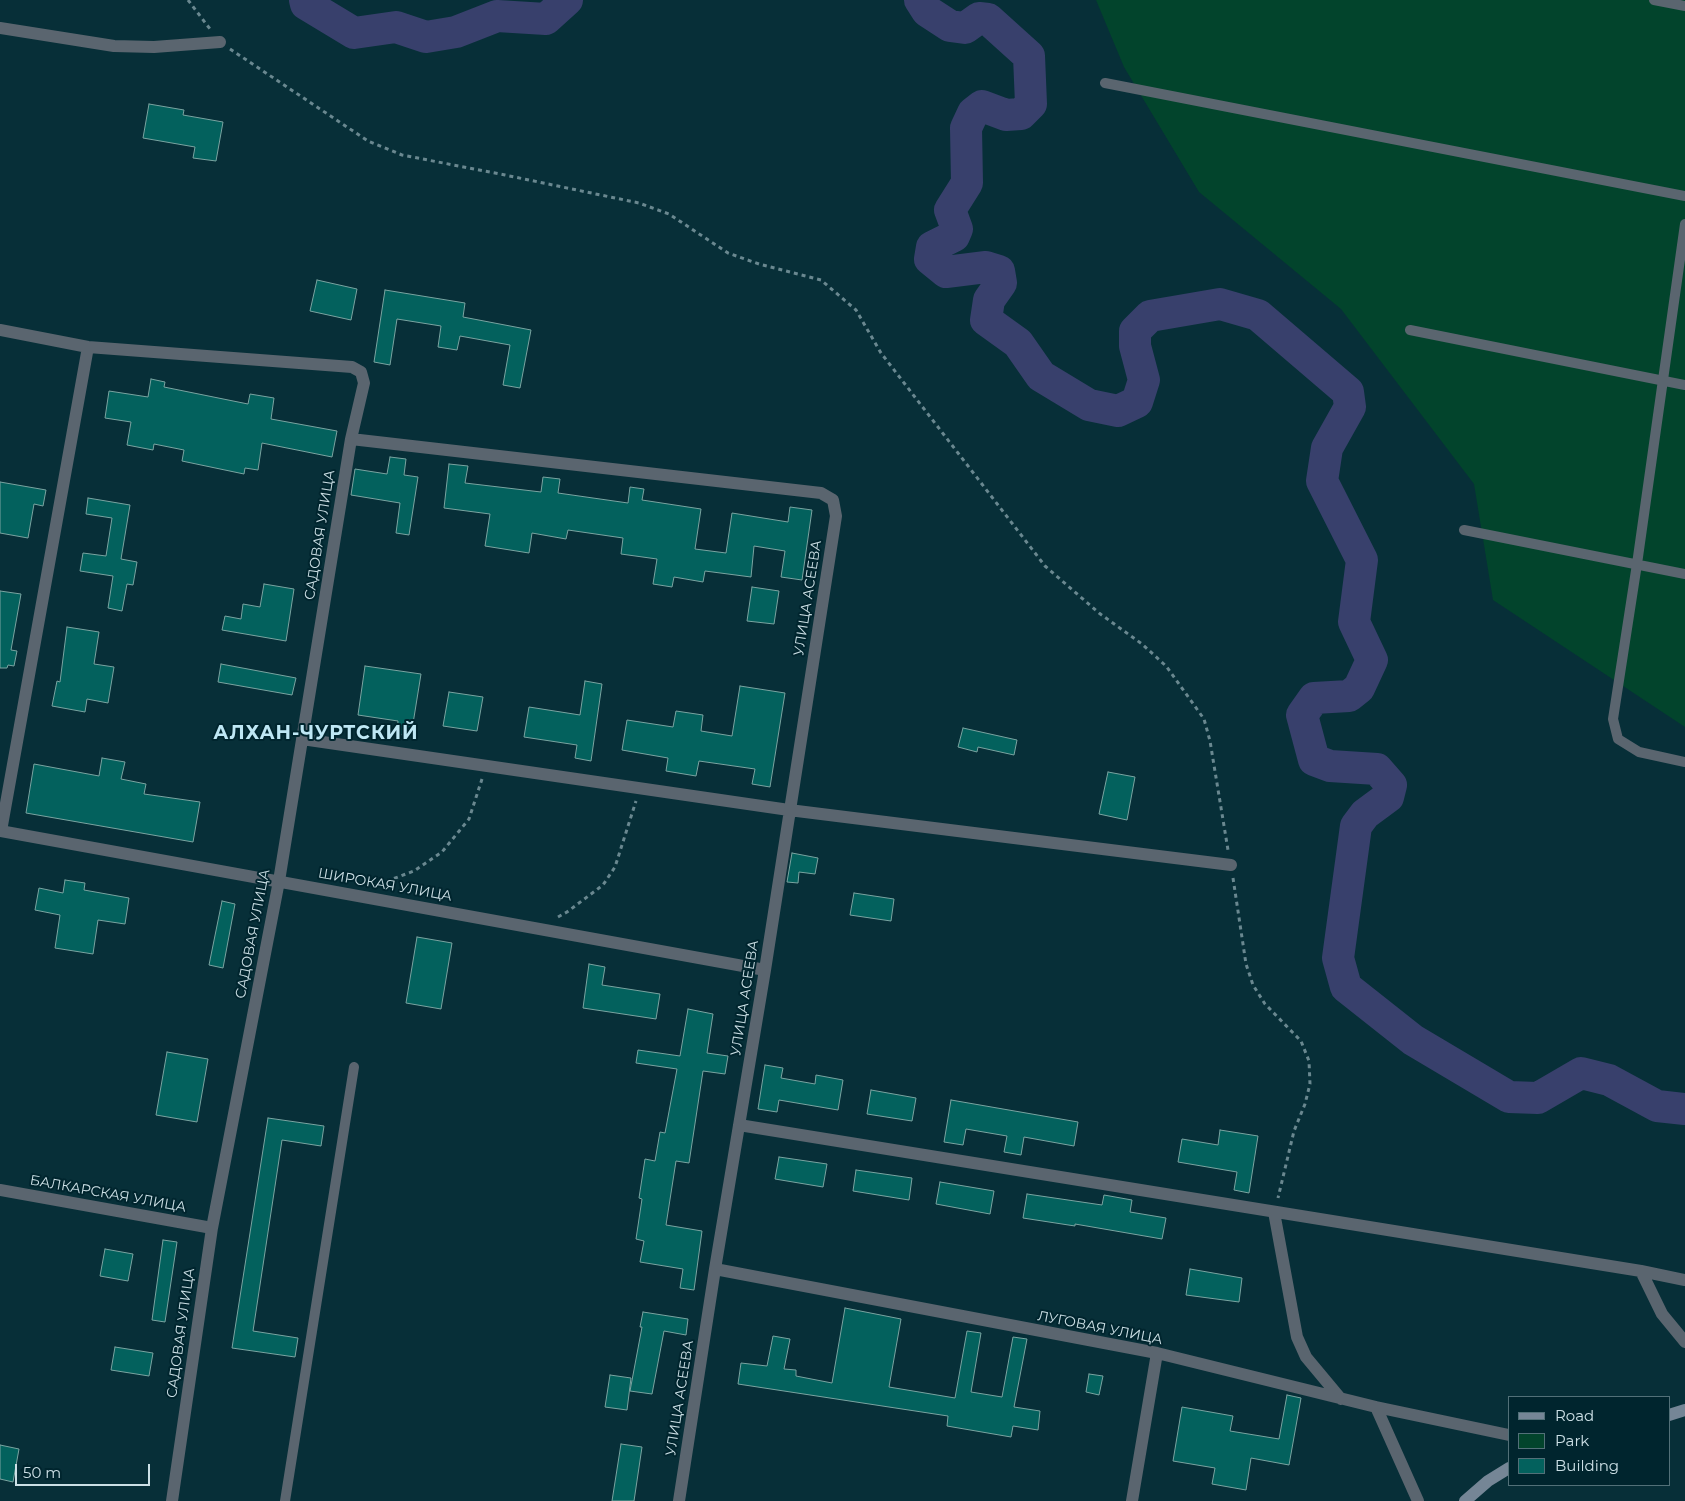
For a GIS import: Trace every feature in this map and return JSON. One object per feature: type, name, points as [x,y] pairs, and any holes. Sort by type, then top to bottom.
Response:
[{"type":"street","points":[[0,28],[114,46],[154,47],[220,42]]},
{"type":"street","points":[[0,330],[88,347],[0,831]]},
{"type":"street","name":"САДОВАЯ УЛИЦА","points":[[88,347],[352,367],[361,372],[364,383],[351,439],[279,881],[212,1228],[172,1501]]},
{"type":"street","name":"УЛИЦА АСЕЕВА","points":[[351,439],[821,493],[833,500],[836,516],[679,1501]]},
{"type":"street","points":[[302,739],[789,810],[1231,865]]},
{"type":"street","name":"ШИРОКАЯ УЛИЦА","points":[[0,831],[765,970]]},
{"type":"street","points":[[739,1126],[1641,1271],[1685,1280]]},
{"type":"street","name":"БАЛКАРСКАЯ УЛИЦА","points":[[0,1190],[212,1228]]},
{"type":"street","points":[[1274,1212],[1297,1337],[1306,1357],[1341,1399]]},
{"type":"street","name":"ЛУГОВАЯ УЛИЦА","points":[[715,1269],[1157,1354],[1341,1399],[1508,1436]]},
{"type":"street","points":[[1641,1271],[1662,1314],[1685,1342]]},
{"type":"street","points":[[1132,1501],[1157,1354]]},
{"type":"street","points":[[1376,1407],[1418,1501]]},
{"type":"street","points":[[1670,1414],[1685,1410]]},
{"type":"street","points":[[1465,1501],[1488,1480],[1508,1469]]},
{"type":"lane","points":[[1654,0],[1685,6]]},
{"type":"lane","points":[[1105,83],[1685,196]]},
{"type":"lane","points":[[1685,224],[1638,564],[1613,719],[1618,739],[1640,752],[1685,762]]},
{"type":"lane","points":[[1410,330],[1685,385]]},
{"type":"lane","points":[[1464,530],[1685,574]]},
{"type":"lane","points":[[285,1501],[354,1067]]},
{"type":"path","points":[[188,0],[220,42],[368,141],[402,156],[639,203],[669,214],[728,253],[759,264],[821,280],[856,310],[881,354],[1045,566],[1099,613],[1142,644],[1166,666],[1204,719],[1210,741],[1246,964],[1252,984],[1265,1004],[1301,1042],[1309,1060],[1310,1084],[1305,1104],[1294,1131],[1274,1212]]},
{"type":"path","points":[[377,884],[414,871],[442,852],[469,819],[486,766]]},
{"type":"path","points":[[536,928],[567,912],[603,885],[615,867],[640,788]]},
{"type":"green space","points":[[1096,0],[1685,0],[1685,727],[1493,600],[1474,484],[1341,309],[1199,192],[1124,67]]},
{"type":"building","points":[[149,104],[184,110],[183,115],[223,122],[216,161],[193,158],[195,147],[143,138]]},
{"type":"building","points":[[317,280],[357,289],[351,320],[310,311]]},
{"type":"building","points":[[385,290],[465,303],[463,317],[531,330],[520,388],[503,385],[510,345],[460,336],[457,350],[438,347],[441,326],[397,319],[390,365],[374,362]]},
{"type":"building","points":[[151,379],[165,382],[164,387],[248,404],[250,394],[274,398],[271,419],[337,431],[332,457],[262,443],[258,470],[245,468],[244,474],[182,461],[184,450],[154,444],[153,450],[127,445],[131,422],[105,418],[109,391],[148,397]]},
{"type":"building","points":[[390,457],[406,459],[404,475],[418,477],[409,535],[396,533],[400,503],[351,495],[355,469],[387,474]]},
{"type":"building","points":[[449,464],[468,466],[465,483],[541,492],[543,477],[560,479],[558,493],[628,503],[630,487],[644,489],[642,500],[701,509],[695,549],[726,553],[732,513],[788,522],[790,507],[812,510],[802,580],[781,577],[785,551],[754,546],[751,577],[705,571],[703,582],[674,577],[672,587],[653,584],[657,559],[621,554],[623,538],[568,530],[566,539],[532,533],[529,553],[485,546],[490,514],[444,508]]},
{"type":"building","points":[[0,482],[46,490],[43,506],[34,504],[28,538],[0,533]]},
{"type":"building","points":[[88,498],[130,505],[121,559],[137,562],[133,585],[127,584],[122,611],[108,608],[113,576],[80,571],[83,553],[106,556],[112,518],[86,514]]},
{"type":"building","points":[[264,584],[294,589],[286,641],[222,630],[225,616],[241,619],[243,604],[260,607]]},
{"type":"building","points":[[752,587],[779,591],[774,624],[747,621]]},
{"type":"building","points":[[0,591],[21,594],[11,650],[17,651],[14,666],[8,665],[7,668],[0,668]]},
{"type":"building","points":[[67,627],[99,632],[94,664],[114,667],[108,703],[87,699],[85,712],[52,706],[57,681],[60,682]]},
{"type":"building","points":[[221,664],[296,678],[292,695],[218,682]]},
{"type":"building","points":[[365,666],[421,674],[411,736],[397,734],[398,721],[358,715]]},
{"type":"building","points":[[585,681],[602,684],[591,761],[575,758],[577,745],[524,737],[529,707],[580,715]]},
{"type":"building","points":[[740,686],[785,693],[770,787],[752,784],[755,769],[699,761],[696,776],[666,771],[668,758],[622,750],[627,720],[673,727],[676,711],[703,715],[701,731],[732,736]]},
{"type":"building","points":[[449,692],[483,697],[477,731],[443,726]]},
{"type":"building","points":[[963,728],[1017,740],[1014,755],[978,747],[977,752],[958,747]]},
{"type":"building","points":[[102,758],[125,762],[121,779],[146,784],[144,794],[200,802],[193,842],[26,813],[34,764],[99,776]]},
{"type":"building","points":[[1108,772],[1135,777],[1127,820],[1099,814]]},
{"type":"building","points":[[792,853],[818,858],[815,874],[799,872],[798,883],[787,882]]},
{"type":"building","points":[[65,880],[85,883],[84,890],[129,898],[125,924],[98,920],[93,954],[55,948],[60,915],[35,910],[39,888],[63,893]]},
{"type":"building","points":[[854,893],[894,899],[891,921],[850,915]]},
{"type":"building","points":[[222,901],[235,904],[223,968],[209,965]]},
{"type":"building","points":[[417,937],[452,943],[441,1009],[406,1003]]},
{"type":"building","points":[[589,964],[605,967],[602,985],[660,994],[656,1019],[583,1008]]},
{"type":"building","points":[[688,1009],[713,1014],[707,1053],[728,1056],[725,1074],[703,1071],[689,1163],[676,1161],[666,1225],[702,1231],[694,1290],[680,1288],[683,1269],[640,1262],[644,1241],[636,1239],[642,1199],[639,1198],[645,1159],[655,1161],[660,1132],[665,1133],[677,1069],[636,1063],[638,1050],[680,1056]]},
{"type":"building","points":[[167,1052],[208,1059],[197,1122],[156,1115]]},
{"type":"building","points":[[765,1065],[783,1068],[781,1078],[815,1084],[816,1075],[843,1080],[838,1110],[779,1100],[777,1112],[758,1109]]},
{"type":"building","points":[[871,1090],[916,1098],[912,1121],[867,1114]]},
{"type":"building","points":[[951,1100],[1078,1122],[1074,1146],[1024,1137],[1021,1155],[1004,1152],[1007,1136],[966,1129],[963,1145],[944,1142]]},
{"type":"building","points":[[268,1118],[324,1126],[321,1146],[282,1140],[253,1331],[298,1338],[295,1357],[232,1348]]},
{"type":"building","points":[[1220,1130],[1258,1136],[1249,1193],[1234,1190],[1237,1172],[1178,1162],[1182,1139],[1218,1145]]},
{"type":"building","points":[[779,1157],[827,1164],[823,1187],[775,1179]]},
{"type":"building","points":[[856,1170],[912,1178],[909,1200],[853,1191]]},
{"type":"building","points":[[940,1182],[994,1191],[990,1214],[936,1204]]},
{"type":"building","points":[[1027,1194],[1102,1205],[1104,1195],[1132,1200],[1130,1212],[1166,1218],[1162,1239],[1075,1224],[1075,1226],[1023,1218]]},
{"type":"building","points":[[163,1240],[177,1242],[165,1322],[152,1320]]},
{"type":"building","points":[[105,1249],[133,1254],[128,1281],[100,1276]]},
{"type":"building","points":[[1190,1269],[1242,1278],[1239,1302],[1186,1295]]},
{"type":"building","points":[[845,1308],[901,1319],[889,1387],[955,1398],[967,1331],[981,1333],[971,1392],[1002,1397],[1013,1337],[1027,1339],[1014,1407],[1040,1411],[1038,1430],[1013,1426],[1011,1437],[947,1426],[948,1416],[738,1384],[741,1363],[767,1366],[773,1336],[790,1339],[784,1369],[796,1370],[796,1376],[832,1383]]},
{"type":"building","points":[[643,1312],[688,1319],[686,1335],[664,1331],[652,1394],[630,1391]]},
{"type":"building","points":[[115,1347],[153,1353],[149,1376],[111,1370]]},
{"type":"building","points":[[1089,1374],[1103,1376],[1099,1395],[1086,1392]]},
{"type":"building","points":[[610,1375],[631,1378],[627,1410],[605,1407]]},
{"type":"building","points":[[1287,1395],[1301,1398],[1289,1465],[1251,1458],[1246,1490],[1212,1484],[1215,1468],[1173,1461],[1182,1407],[1233,1416],[1230,1431],[1279,1439]]},
{"type":"building","points":[[621,1444],[642,1447],[634,1501],[612,1501]]},
{"type":"building","points":[[0,1445],[19,1449],[13,1482],[0,1479]]},
{"type":"waterway","points":[[305,0],[306,4],[354,33],[396,27],[426,37],[456,32],[497,16],[546,19],[567,0]]},
{"type":"waterway","points":[[920,0],[927,11],[950,26],[965,28],[979,18],[988,19],[1029,56],[1031,104],[1021,114],[1006,115],[982,106],[973,113],[966,128],[967,183],[950,210],[957,229],[954,236],[932,247],[930,259],[946,272],[986,267],[999,271],[1001,283],[989,300],[986,320],[1018,343],[1041,376],[1089,405],[1118,411],[1137,402],[1144,380],[1135,346],[1135,331],[1150,316],[1220,304],[1258,315],[1348,392],[1350,407],[1327,448],[1322,481],[1362,560],[1354,622],[1372,660],[1359,688],[1349,696],[1314,698],[1302,715],[1314,760],[1330,766],[1377,769],[1391,785],[1388,797],[1365,814],[1356,826],[1338,958],[1346,987],[1413,1040],[1509,1097],[1538,1098],[1581,1073],[1609,1080],[1657,1106],[1685,1109]]},
{"type":"district","name":"АЛХАН-ЧУРТСКИЙ","points":[[316,733]]}]
